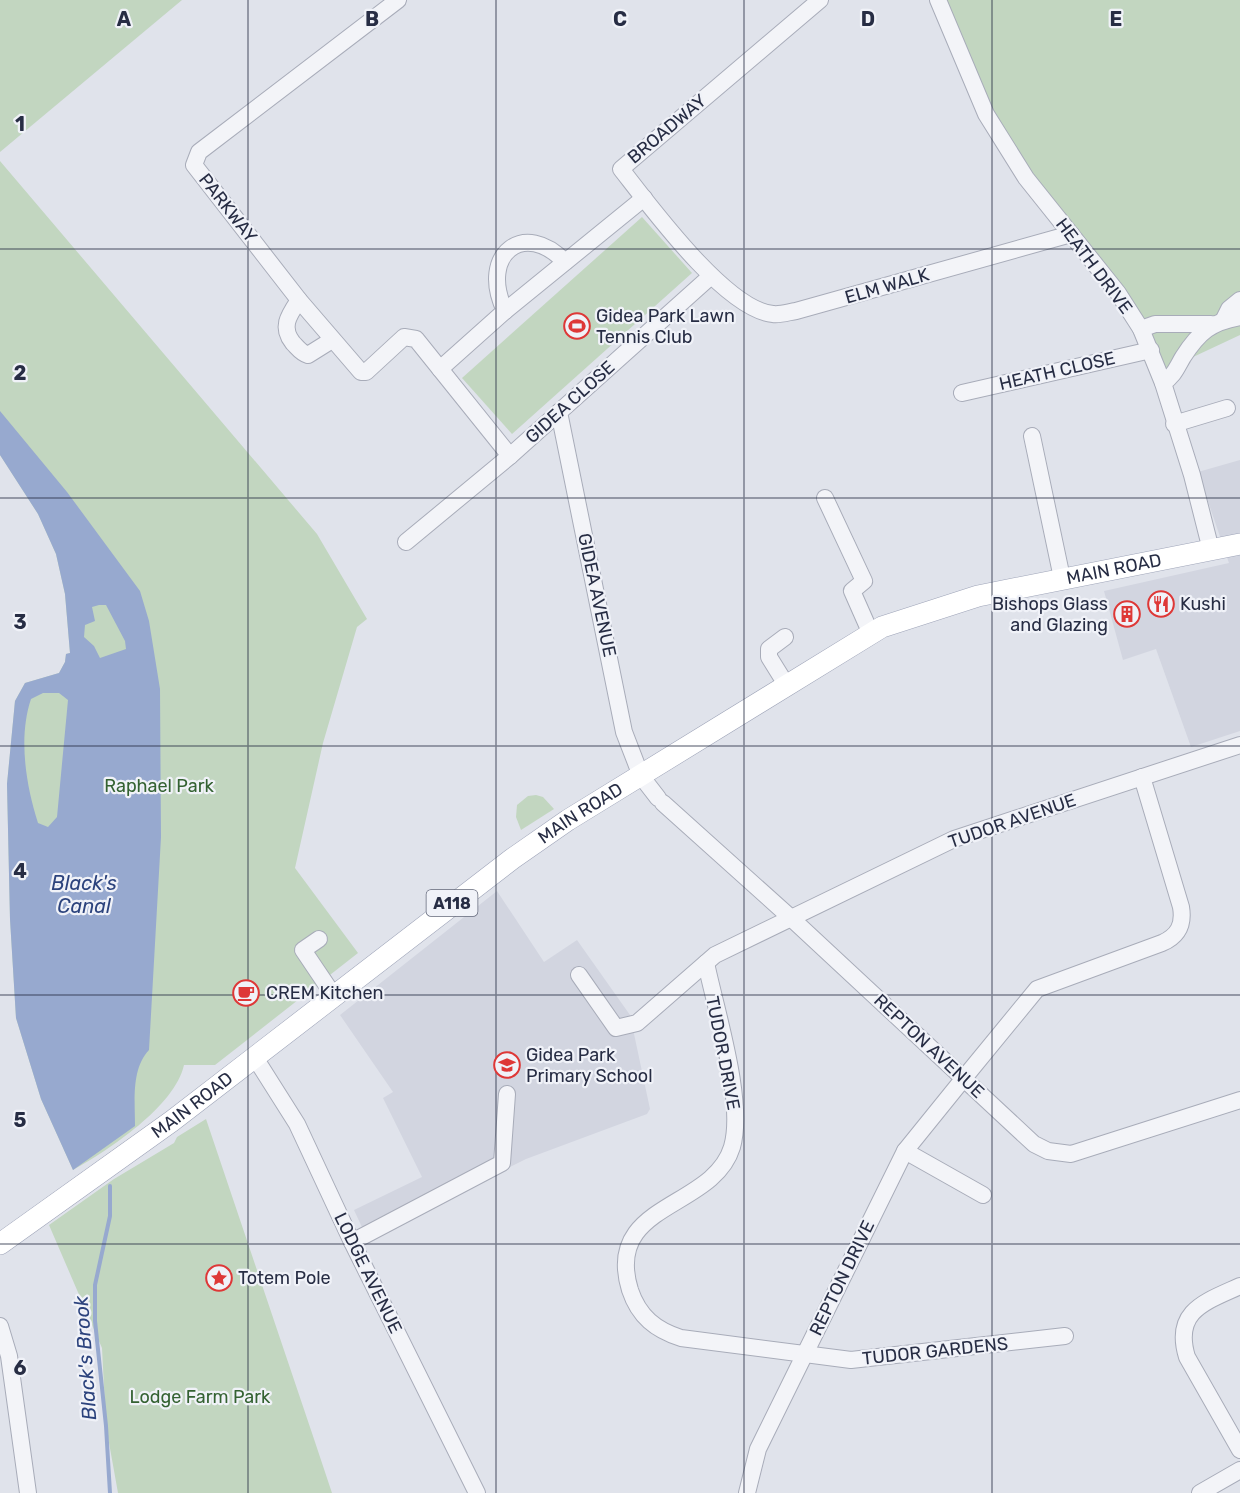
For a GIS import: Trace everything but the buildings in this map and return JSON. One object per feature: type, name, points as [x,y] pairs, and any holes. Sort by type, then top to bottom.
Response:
[{"type":"main road","name":"MAIN ROAD","points":[[0,1243],[152,1134],[334,996],[475,885],[568,820],[882,627],[941,606],[1062,578],[1240,544]]},
{"type":"street","name":"PARKWAY","points":[[361,372],[299,300],[194,165],[199,152],[398,0]]},
{"type":"street","name":"BROADWAY","points":[[711,276],[621,169],[820,0]]},
{"type":"street","name":"HEATH DRIVE","points":[[938,0],[986,114],[1026,178],[1118,292],[1151,350],[1192,475],[1211,550]]},
{"type":"street","points":[[440,369],[505,311],[644,198]]},
{"type":"street","name":"ELM WALK","points":[[711,276],[749,306],[773,314],[796,311],[1071,234]]},
{"type":"street","points":[[505,311],[498,296],[495,274],[505,253],[517,245],[528,243],[555,250],[565,262]]},
{"type":"street","name":"GIDEA CLOSE","points":[[406,542],[510,456],[711,276]]},
{"type":"street","points":[[299,300],[286,324],[285,330],[291,340],[303,354],[308,355],[332,340]]},
{"type":"street","points":[[1163,383],[1172,376],[1191,347],[1225,320],[1229,309],[1240,300]]},
{"type":"street","points":[[1140,329],[1155,324],[1225,320]]},
{"type":"street","name":"GIDEA CLOSE","points":[[361,372],[366,372],[404,337],[416,339],[510,456]]},
{"type":"street","name":"HEATH CLOSE","points":[[962,393],[1151,350]]},
{"type":"street","points":[[1174,424],[1227,408]]},
{"type":"street","name":"GIDEA AVENUE","points":[[559,412],[624,732],[641,776]]},
{"type":"street","points":[[1032,436],[1062,578]]},
{"type":"street","points":[[825,498],[864,581],[852,591],[871,634]]},
{"type":"street","points":[[786,637],[769,649],[769,657],[788,686]]},
{"type":"street","name":"TUDOR AVENUE","points":[[579,975],[616,1028],[637,1023],[706,963],[733,945],[954,839],[1240,745]]},
{"type":"street","name":"REPTON AVENUE","points":[[641,776],[660,801],[791,918],[1034,1144],[1060,1154],[1083,1151],[1240,1100]]},
{"type":"street","name":"REPTON DRIVE","points":[[747,1493],[754,1458],[905,1151],[1037,989],[1162,943],[1173,938],[1180,928],[1183,920],[1181,907],[1142,777]]},
{"type":"street","points":[[319,939],[303,950],[334,996]]},
{"type":"street","name":"TUDOR DRIVE","points":[[706,963],[735,1096],[736,1125],[732,1149],[712,1180],[666,1205],[640,1227],[629,1252],[627,1278],[634,1300],[645,1318],[661,1331],[681,1338],[806,1354]]},
{"type":"street","name":"LODGE AVENUE","points":[[254,1056],[297,1125],[352,1242],[477,1493]]},
{"type":"street","points":[[352,1242],[502,1163],[507,1094]]},
{"type":"street","points":[[905,1151],[983,1195]]},
{"type":"street","points":[[1240,1286],[1193,1310],[1185,1324],[1182,1342],[1187,1357],[1240,1450]]},
{"type":"street","points":[[0,1326],[9,1356],[28,1493]]},
{"type":"street","name":"TUDOR GARDENS","points":[[806,1354],[851,1360],[1065,1336]]},
{"type":"street","points":[[1200,1493],[1240,1470]]},
{"type":"shaded area","points":[[1240,460],[1240,731],[1191,747],[1156,649],[1123,660],[1104,591],[1229,563],[1198,472]]},
{"type":"shaded area","name":"Gidea Park Primary School","points":[[497,891],[544,962],[577,940],[630,1015],[650,1109],[647,1114],[526,1159],[367,1238],[354,1210],[422,1177],[383,1098],[393,1092],[340,1015]]},
{"type":"green space","points":[[0,0],[182,0],[0,152]]},
{"type":"green space","points":[[938,0],[1240,0],[1240,335],[1159,373],[1118,293],[1026,178]]},
{"type":"green space","name":"Raphael Park","points":[[0,161],[317,534],[367,619],[357,627],[323,743],[295,868],[358,953],[215,1065],[184,1065],[168,1096],[154,1111],[122,1139],[73,1170],[41,1099],[16,1018],[10,919],[7,784],[15,701],[25,683],[59,673],[65,662],[66,654],[70,653],[65,594],[56,554],[38,514],[0,455]]},
{"type":"green space","name":"Gidea Park Lawn Tennis Club","points":[[642,217],[692,273],[512,434],[462,378]]},
{"type":"green space","points":[[528,796],[543,797],[554,809],[521,830],[516,817],[517,805]]},
{"type":"green space","name":"Lodge Farm Park","points":[[206,1119],[332,1493],[118,1493],[106,1426],[102,1348],[49,1225],[114,1179],[174,1143],[177,1137]]},
{"type":"water","name":"Black's Canal","points":[[0,411],[67,492],[140,591],[149,621],[160,689],[161,837],[149,1050],[139,1066],[137,1076],[135,1126],[73,1170],[41,1099],[16,1018],[10,919],[7,784],[15,701],[25,683],[59,673],[65,662],[66,654],[70,653],[65,594],[56,554],[38,514],[0,455]],"holes":[[[106,605],[125,641],[126,649],[100,658],[94,646],[84,637],[85,625],[95,621],[92,607]],[[43,693],[59,693],[68,700],[57,817],[48,827],[38,823],[27,777],[24,745],[31,699]]]},
{"type":"waterway","name":"Black's Brook","points":[[110,1186],[110,1216],[95,1285],[95,1321],[106,1426],[110,1493]]},
{"type":"place","name":"Gidea Park Lawn Tennis Club","points":[[577,326]]},
{"type":"place","name":"Kushi","points":[[1161,604]]},
{"type":"place","name":"Bishops Glass and Glazing","points":[[1127,614]]},
{"type":"place","name":"CREM Kitchen","points":[[246,993]]},
{"type":"place","name":"Gidea Park Primary School","points":[[507,1065]]},
{"type":"place","name":"Totem Pole","points":[[219,1278]]}]
